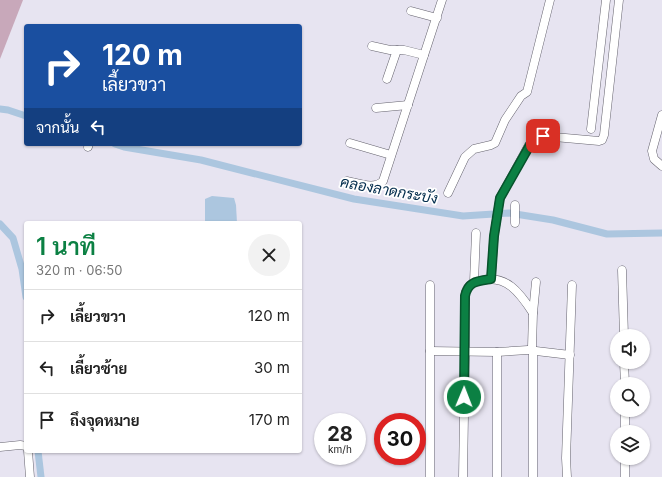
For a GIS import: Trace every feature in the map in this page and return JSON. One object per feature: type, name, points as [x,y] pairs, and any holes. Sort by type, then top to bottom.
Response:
[{"type":"street","points":[[347,181],[374,186],[383,181],[442,0]]},
{"type":"street","points":[[448,193],[465,157],[474,150],[495,143],[505,120],[521,96],[527,92],[550,0]]},
{"type":"street","points":[[591,129],[606,0]]},
{"type":"street","points":[[491,279],[494,236],[500,198],[530,145],[537,137],[543,136],[594,141],[602,140],[604,135],[619,0]]},
{"type":"street","points":[[411,11],[437,18]]},
{"type":"street","points":[[372,46],[384,49],[404,50],[424,55]]},
{"type":"street","points":[[387,79],[397,50]]},
{"type":"street","points":[[376,108],[408,105]]},
{"type":"street","points":[[662,115],[652,151],[654,159],[662,166]]},
{"type":"street","points":[[350,143],[391,155]]},
{"type":"street","points":[[515,206],[515,223]]},
{"type":"street","points":[[474,282],[476,233]]},
{"type":"street","points":[[622,270],[624,329]]},
{"type":"street","points":[[463,477],[466,352],[465,296],[468,286],[474,282],[491,279],[504,282],[510,285],[520,295],[533,313]]},
{"type":"street","points":[[533,477],[532,350],[536,282]]},
{"type":"street","points":[[430,285],[430,477]]},
{"type":"street","points":[[567,477],[566,458],[572,285]]},
{"type":"street","points":[[430,351],[497,352],[532,350],[570,355]]},
{"type":"street","points":[[497,352],[497,477]]},
{"type":"street","points":[[0,447],[24,446]]},
{"type":"street","points":[[28,453],[30,477]]},
{"type":"street","points":[[625,465],[625,477]]},
{"type":"shaded area","points":[[0,0],[23,0],[0,59]]},
{"type":"water","points":[[212,196],[234,198],[237,221],[205,221],[205,199]]},
{"type":"waterway","name":"คลองลาดกระบัง","points":[[0,109],[24,115]]},
{"type":"waterway","name":"คลองลาดกระบัง","points":[[121,146],[201,160],[354,199],[463,216],[509,213],[553,220],[607,234],[662,233]]},
{"type":"waterway","points":[[0,224],[13,238],[22,269],[24,283]]},
{"type":"waterway","points":[[38,453],[41,477]]},
{"type":"route","points":[[464,397],[466,288],[474,282],[491,279],[494,236],[500,198],[530,145],[537,137],[543,136]]}]
